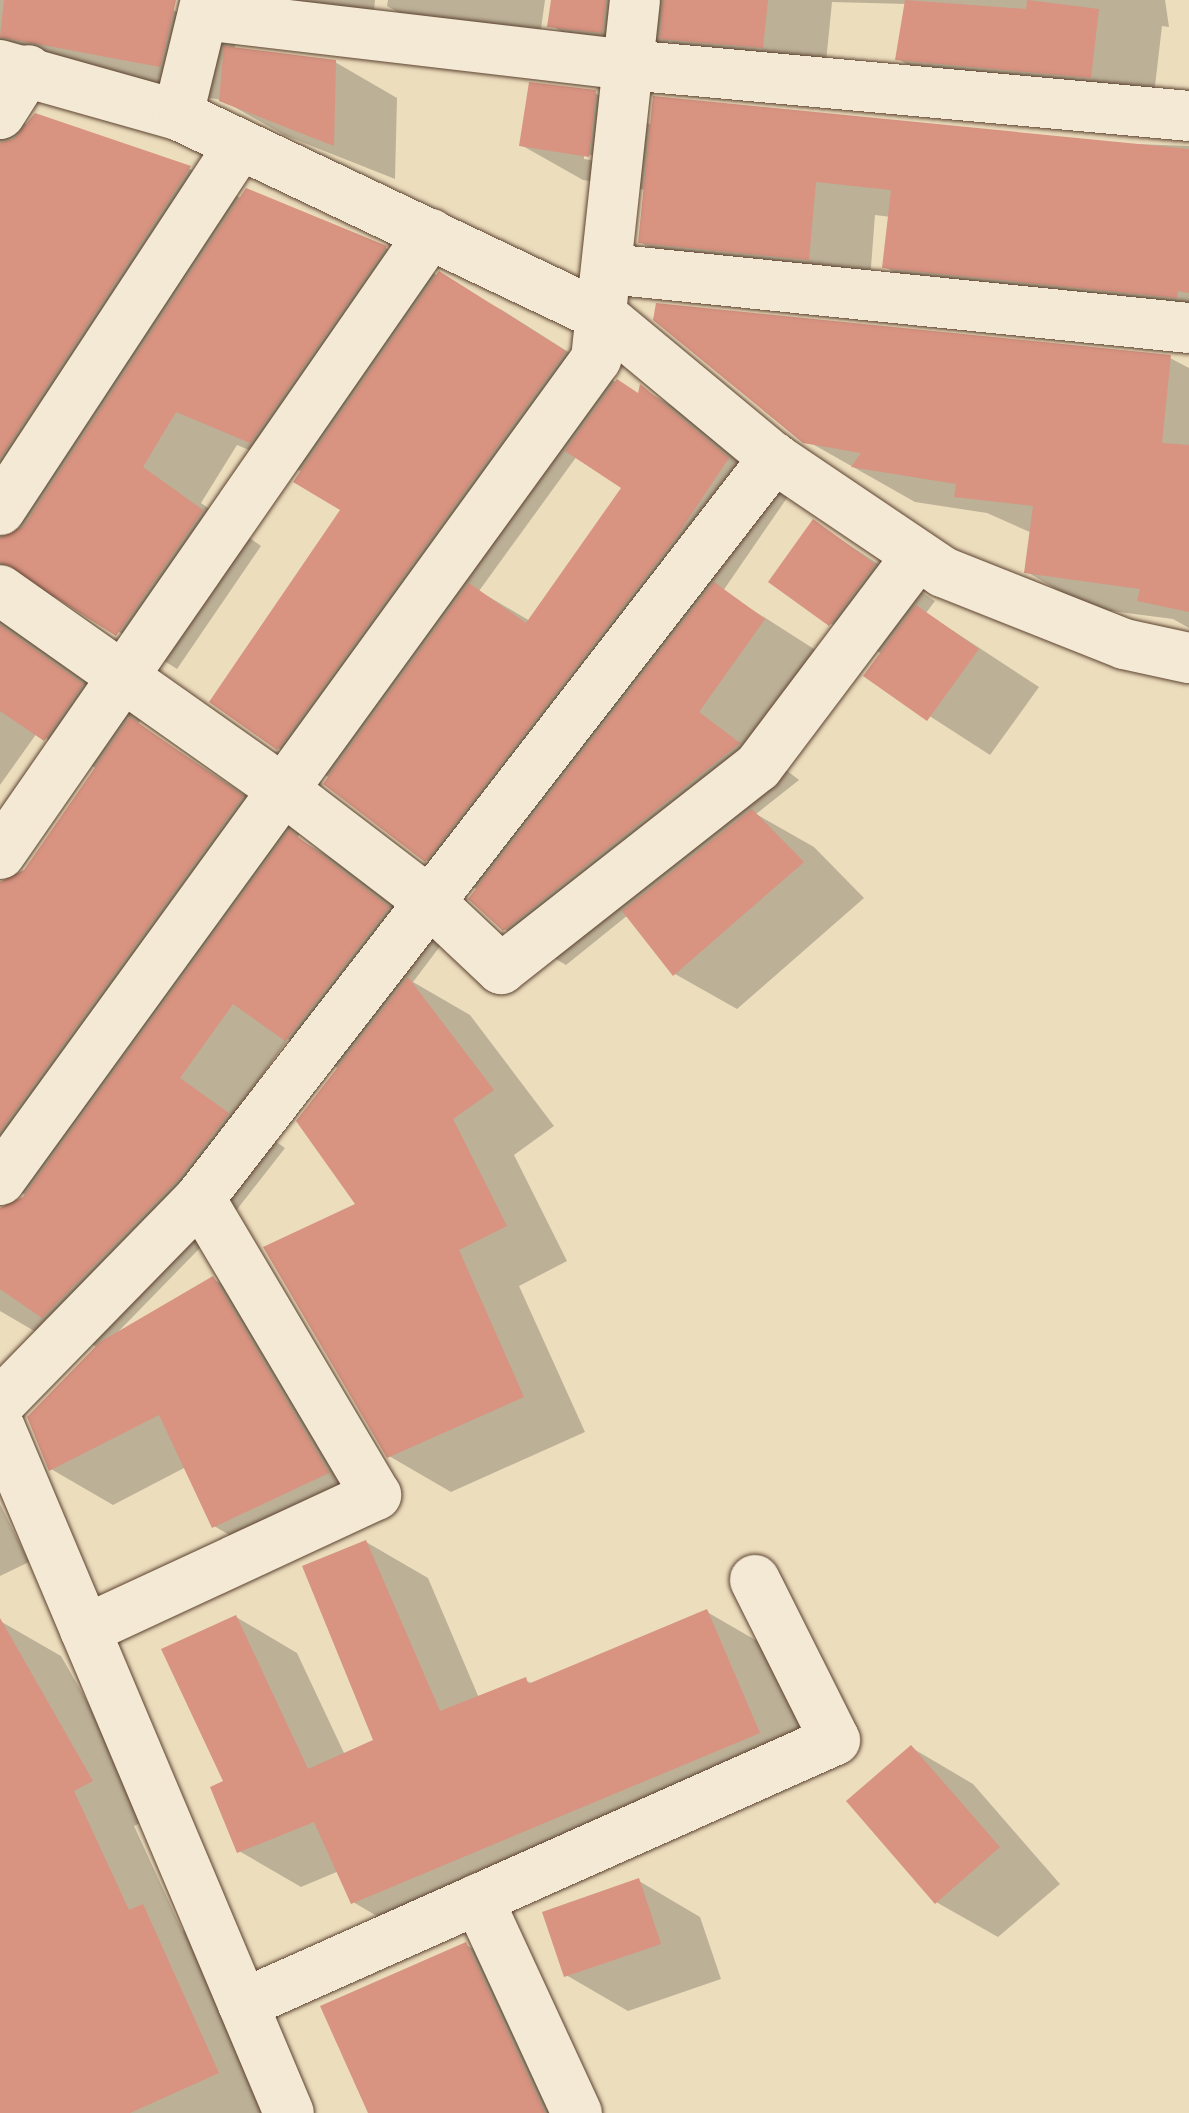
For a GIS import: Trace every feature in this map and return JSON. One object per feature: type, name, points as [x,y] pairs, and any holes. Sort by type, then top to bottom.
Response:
[{"type":"street","points":[[0,1180],[596,359],[635,0]]},
{"type":"street","points":[[178,115],[204,8],[628,65],[1189,116]]},
{"type":"street","points":[[0,114],[14,68],[178,115],[430,234],[606,293],[1189,328]]},
{"type":"street","points":[[0,510],[240,144]]},
{"type":"street","points":[[0,854],[430,234]]},
{"type":"street","points":[[606,293],[774,458],[942,572],[1124,644],[1189,658]]},
{"type":"street","points":[[0,1403],[200,1198],[774,458]]},
{"type":"street","points":[[0,590],[120,680],[281,788],[430,902],[501,969],[758,767],[918,556]]},
{"type":"street","points":[[85,1630],[376,1495],[200,1198]]},
{"type":"street","points":[[0,1428],[289,2113]]},
{"type":"street","points":[[243,2004],[836,1740],[755,1580]]},
{"type":"street","points":[[478,1899],[577,2113]]},
{"type":"building","points":[[4,0],[176,0],[160,67],[0,37]]},
{"type":"building","points":[[551,0],[606,0],[602,33],[547,27]]},
{"type":"building","points":[[663,0],[768,0],[763,48],[660,39]]},
{"type":"building","points":[[905,0],[1026,9],[1027,0],[1099,9],[1091,78],[895,60]]},
{"type":"building","points":[[224,46],[336,60],[334,146],[219,101]]},
{"type":"building","points":[[529,82],[596,90],[589,157],[519,146]]},
{"type":"building","points":[[653,96],[1189,149],[1189,293],[1178,291],[1177,298],[882,268],[891,190],[816,182],[809,260],[638,243]]},
{"type":"building","points":[[35,113],[191,166],[0,458],[0,143],[14,139]]},
{"type":"building","points":[[246,188],[387,246],[250,443],[176,412],[143,467],[203,510],[116,636],[0,562],[0,538],[24,526]]},
{"type":"building","points":[[439,271],[566,351],[277,750],[209,702],[340,510],[293,482]]},
{"type":"building","points":[[656,303],[1171,355],[1162,443],[1189,445],[1189,612],[1137,601],[1140,589],[1024,573],[1033,506],[954,497],[956,484],[851,467],[861,453],[803,443],[653,320]]},
{"type":"building","points":[[617,379],[638,393],[640,384],[729,458],[676,537],[425,862],[323,784],[469,583],[526,623],[621,488],[565,451]]},
{"type":"building","points":[[813,519],[875,564],[829,626],[768,582]]},
{"type":"building","points":[[714,582],[765,619],[699,712],[740,743],[503,931],[468,899]]},
{"type":"building","points":[[916,605],[979,649],[927,721],[863,676]]},
{"type":"building","points":[[0,625],[83,684],[44,741],[0,711]]},
{"type":"building","points":[[130,717],[243,796],[0,1131],[0,882],[24,870]]},
{"type":"building","points":[[752,809],[804,862],[673,976],[622,911]]},
{"type":"building","points":[[289,830],[389,907],[285,1041],[233,1004],[180,1078],[229,1113],[178,1179],[42,1318],[0,1289],[0,1208],[23,1197]]},
{"type":"building","points":[[408,977],[494,1090],[453,1119],[507,1226],[459,1250],[524,1397],[387,1458],[263,1247],[355,1204],[296,1121]]},
{"type":"building","points":[[213,1276],[329,1473],[212,1528],[159,1415],[49,1471],[27,1417],[100,1342]]},
{"type":"building","points":[[366,1540],[440,1711],[526,1677],[528,1684],[707,1609],[760,1733],[351,1904],[314,1822],[237,1853],[210,1787],[223,1781],[161,1649],[236,1615],[308,1769],[373,1740],[302,1566]]},
{"type":"building","points":[[0,1618],[93,1781],[74,1791],[129,1910],[143,1904],[219,2073],[130,2113],[0,2113]]},
{"type":"building","points":[[911,1745],[1000,1847],[935,1904],[846,1801]]},
{"type":"building","points":[[639,1878],[661,1944],[564,1977],[542,1912]]},
{"type":"building","points":[[466,1942],[545,2113],[368,2113],[320,2006]]}]
